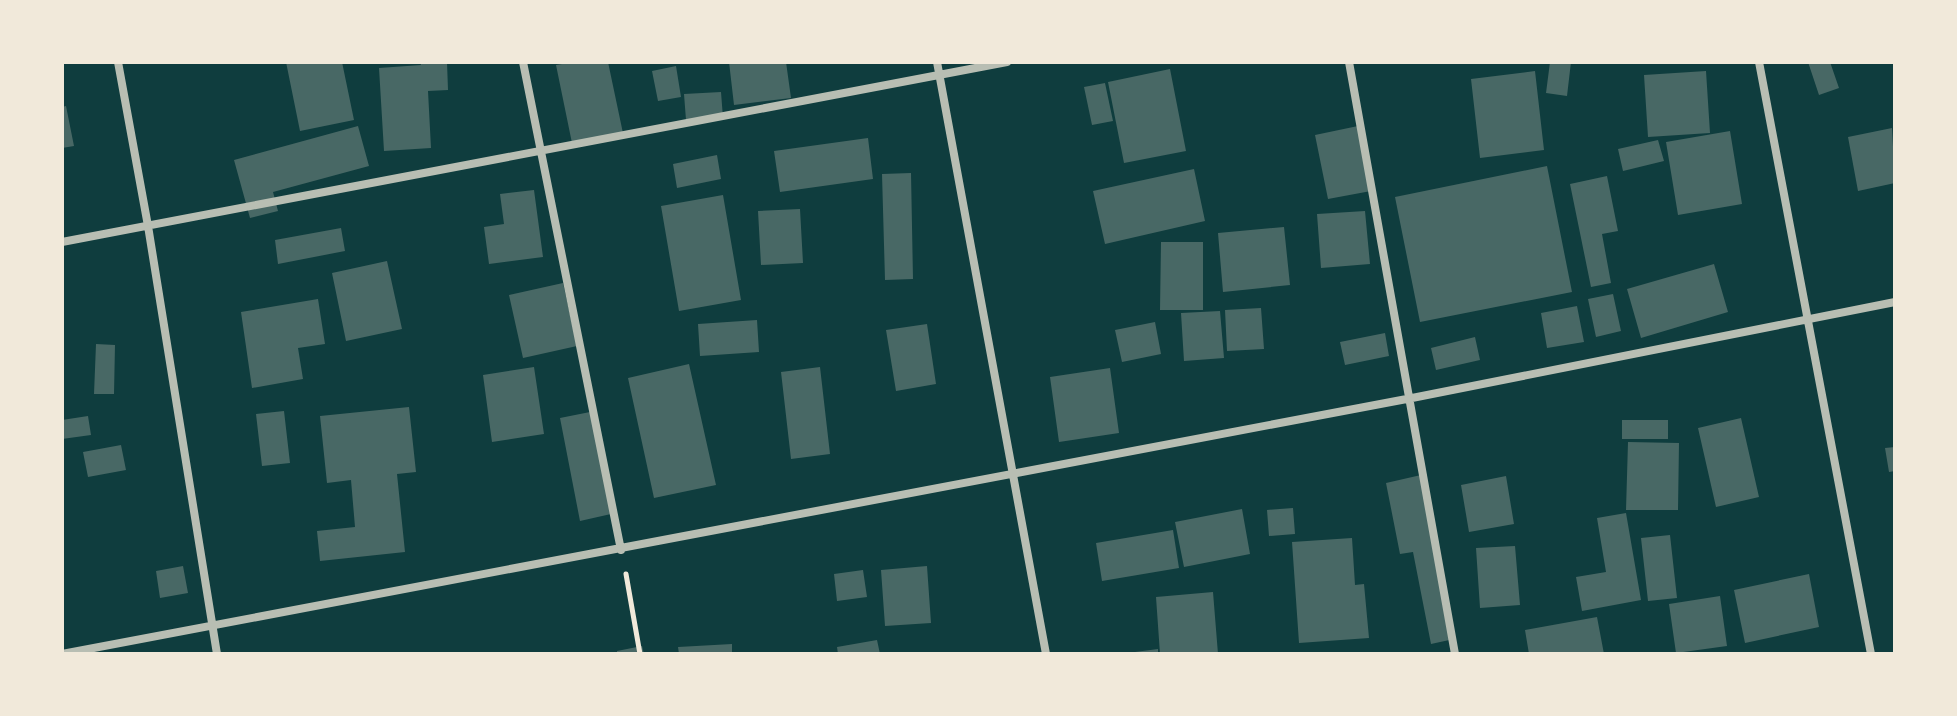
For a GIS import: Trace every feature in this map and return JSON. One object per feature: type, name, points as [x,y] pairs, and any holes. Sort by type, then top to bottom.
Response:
[{"type":"street","points":[[118,62],[148,226],[217,654]]},
{"type":"street","points":[[523,62],[621,550]]},
{"type":"street","points":[[937,62],[1046,654]]},
{"type":"street","points":[[62,242],[1007,62]]},
{"type":"street","points":[[1349,62],[1412,398],[1455,654]]},
{"type":"street","points":[[1759,62],[1871,654]]},
{"type":"street","points":[[62,654],[621,550],[1895,302]]},
{"type":"path","points":[[621,550],[640,654]]},
{"type":"building","points":[[286,62],[342,62],[354,120],[300,131]]},
{"type":"building","points":[[420,62],[447,62],[448,90],[428,91],[431,148],[384,151],[379,68],[421,65]]},
{"type":"building","points":[[608,62],[624,138],[573,148],[556,65]]},
{"type":"building","points":[[729,62],[786,62],[791,98],[734,105]]},
{"type":"building","points":[[1550,62],[1571,62],[1567,96],[1546,93]]},
{"type":"building","points":[[1808,62],[1830,62],[1839,88],[1819,95]]},
{"type":"building","points":[[676,66],[681,97],[658,101],[652,71]]},
{"type":"building","points":[[1170,69],[1186,151],[1124,163],[1108,82]]},
{"type":"building","points":[[1535,71],[1544,150],[1480,158],[1471,79]]},
{"type":"building","points":[[1706,71],[1710,133],[1648,137],[1644,75]]},
{"type":"building","points":[[1105,83],[1113,121],[1092,125],[1084,87]]},
{"type":"building","points":[[721,92],[723,118],[686,120],[684,94]]},
{"type":"building","points":[[66,106],[74,146],[62,148],[62,107]]},
{"type":"building","points":[[358,126],[369,166],[273,192],[278,211],[250,218],[234,160]]},
{"type":"building","points":[[1358,126],[1371,191],[1328,199],[1315,135]]},
{"type":"building","points":[[1892,128],[1895,183],[1858,191],[1848,137]]},
{"type":"building","points":[[1730,131],[1742,204],[1678,215],[1666,142]]},
{"type":"building","points":[[868,138],[873,179],[780,192],[774,151]]},
{"type":"building","points":[[1658,140],[1664,161],[1623,171],[1618,149]]},
{"type":"building","points":[[717,155],[721,179],[677,188],[673,164]]},
{"type":"building","points":[[1547,166],[1572,292],[1420,322],[1395,197]]},
{"type":"building","points":[[1194,169],[1205,221],[1105,244],[1093,191]]},
{"type":"building","points":[[911,173],[913,279],[885,280],[882,174]]},
{"type":"building","points":[[1607,176],[1618,231],[1602,234],[1611,283],[1591,287],[1570,184]]},
{"type":"building","points":[[534,190],[543,257],[489,264],[484,227],[504,224],[500,194]]},
{"type":"building","points":[[723,195],[741,300],[679,311],[661,206]]},
{"type":"building","points":[[800,209],[803,263],[761,265],[758,211]]},
{"type":"building","points":[[1365,211],[1370,264],[1321,268],[1317,214]]},
{"type":"building","points":[[1284,227],[1290,285],[1223,292],[1218,233]]},
{"type":"building","points":[[341,228],[345,251],[278,264],[275,240]]},
{"type":"building","points":[[1161,242],[1203,242],[1203,310],[1160,310]]},
{"type":"building","points":[[387,261],[402,329],[346,341],[332,273]]},
{"type":"building","points":[[1714,264],[1728,312],[1641,338],[1627,289]]},
{"type":"building","points":[[563,283],[577,346],[523,358],[509,295]]},
{"type":"building","points":[[1613,294],[1621,331],[1596,337],[1588,299]]},
{"type":"building","points":[[318,299],[325,344],[298,348],[303,379],[252,388],[241,312]]},
{"type":"building","points":[[1577,306],[1584,342],[1547,348],[1541,313]]},
{"type":"building","points":[[1261,308],[1264,349],[1227,351],[1225,310]]},
{"type":"building","points":[[1220,311],[1224,358],[1184,361],[1181,313]]},
{"type":"building","points":[[757,320],[759,352],[700,356],[698,324]]},
{"type":"building","points":[[1155,322],[1161,354],[1122,362],[1115,330]]},
{"type":"building","points":[[927,324],[936,384],[896,391],[886,330]]},
{"type":"building","points":[[1385,333],[1389,356],[1345,365],[1340,342]]},
{"type":"building","points":[[1475,337],[1480,360],[1436,370],[1431,348]]},
{"type":"building","points":[[96,344],[115,345],[114,394],[94,394]]},
{"type":"building","points":[[689,364],[716,485],[654,498],[628,378]]},
{"type":"building","points":[[534,367],[544,434],[492,442],[483,375]]},
{"type":"building","points":[[820,367],[830,454],[791,459],[781,372]]},
{"type":"building","points":[[1110,368],[1119,433],[1059,442],[1050,377]]},
{"type":"building","points":[[409,407],[416,472],[397,474],[405,552],[320,561],[317,531],[355,527],[351,480],[327,483],[320,416]]},
{"type":"building","points":[[284,411],[290,463],[262,466],[256,414]]},
{"type":"building","points":[[590,412],[611,514],[580,521],[560,418]]},
{"type":"building","points":[[88,416],[91,435],[62,439],[62,420]]},
{"type":"building","points":[[1741,418],[1759,497],[1716,507],[1698,428]]},
{"type":"building","points":[[1622,420],[1668,420],[1668,439],[1622,439]]},
{"type":"building","points":[[1628,442],[1679,443],[1678,510],[1626,510]]},
{"type":"building","points":[[121,445],[126,470],[88,477],[83,452]]},
{"type":"building","points":[[1895,447],[1895,471],[1889,472],[1885,448]]},
{"type":"building","points":[[1421,475],[1454,639],[1431,644],[1413,552],[1400,554],[1386,483]]},
{"type":"building","points":[[1506,476],[1514,524],[1469,532],[1461,485]]},
{"type":"building","points":[[1293,508],[1295,534],[1269,536],[1267,510]]},
{"type":"building","points":[[1242,509],[1250,554],[1184,567],[1175,522]]},
{"type":"building","points":[[1626,513],[1641,600],[1582,611],[1576,577],[1606,572],[1597,518]]},
{"type":"building","points":[[1173,530],[1179,568],[1102,581],[1096,543]]},
{"type":"building","points":[[1670,535],[1677,598],[1648,601],[1641,538]]},
{"type":"building","points":[[1352,538],[1355,585],[1364,584],[1369,638],[1299,643],[1292,542]]},
{"type":"building","points":[[1515,546],[1520,605],[1480,608],[1476,548]]},
{"type":"building","points":[[183,566],[188,593],[160,598],[156,571]]},
{"type":"building","points":[[927,566],[931,623],[885,626],[881,570]]},
{"type":"building","points":[[863,570],[867,597],[837,601],[834,574]]},
{"type":"building","points":[[1809,574],[1819,627],[1745,643],[1734,590]]},
{"type":"building","points":[[1213,592],[1218,654],[1160,654],[1156,597]]},
{"type":"building","points":[[1720,596],[1727,646],[1676,653],[1669,604]]},
{"type":"building","points":[[1597,617],[1604,654],[1529,654],[1525,630]]},
{"type":"building","points":[[877,640],[880,654],[838,654],[837,647]]},
{"type":"building","points":[[732,644],[732,654],[679,654],[678,647]]},
{"type":"building","points":[[642,646],[644,654],[617,654],[617,651]]},
{"type":"building","points":[[1158,649],[1158,654],[1135,654],[1135,652]]}]
